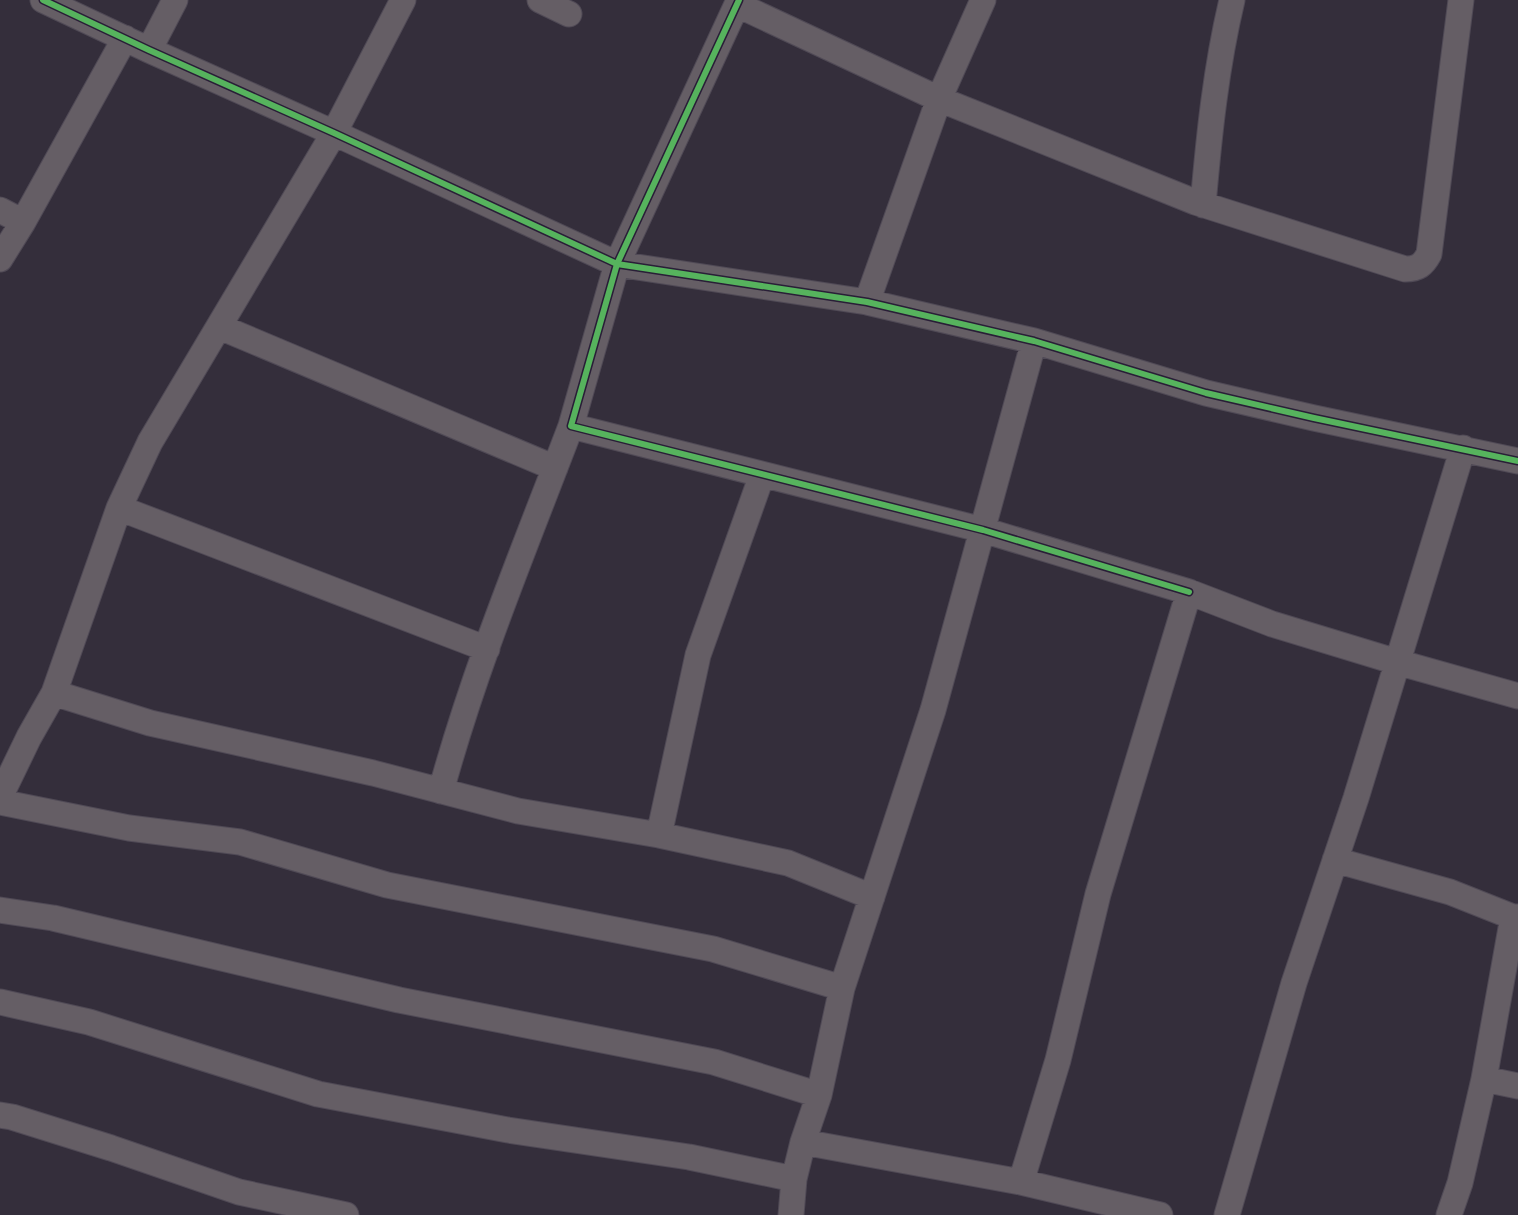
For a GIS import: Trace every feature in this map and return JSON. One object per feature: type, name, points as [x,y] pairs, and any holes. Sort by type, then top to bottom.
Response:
[{"type":"street","points":[[43,0],[617,264],[868,302],[1034,341],[1206,393],[1314,418],[1518,460]]},
{"type":"street","points":[[149,50],[175,0]]},
{"type":"street","points":[[0,797],[29,737],[54,693],[119,508],[150,442],[334,133],[403,0]]},
{"type":"street","points":[[540,0],[569,14]]},
{"type":"street","points":[[868,302],[939,99],[982,0]]},
{"type":"street","points":[[1203,205],[1208,141],[1224,36],[1232,0]]},
{"type":"street","points":[[441,791],[455,740],[487,649],[571,426],[617,264],[738,2],[939,99],[1203,205],[1405,269],[1417,269],[1425,262],[1429,254],[1461,0]]},
{"type":"street","points":[[0,259],[23,222],[125,38]]},
{"type":"street","points":[[0,210],[23,222]]},
{"type":"street","points":[[220,327],[555,468]]},
{"type":"street","points":[[791,1215],[794,1179],[819,1095],[842,988],[933,710],[1034,341]]},
{"type":"street","points":[[571,426],[983,530],[1188,592],[1272,624],[1518,696]]},
{"type":"street","points":[[1228,1215],[1294,983],[1356,798],[1463,448]]},
{"type":"street","points":[[659,835],[698,655],[762,475]]},
{"type":"street","points":[[119,508],[487,649]]},
{"type":"street","points":[[1020,1182],[1058,1060],[1098,894],[1188,592]]},
{"type":"street","points":[[54,693],[150,724],[373,773],[518,811],[659,835],[788,862],[872,897]]},
{"type":"street","points":[[0,802],[129,828],[240,842],[387,884],[713,949],[842,988]]},
{"type":"street","points":[[1335,860],[1450,892],[1515,917],[1484,1079],[1460,1183],[1449,1215]]},
{"type":"street","points":[[0,910],[62,921],[399,1000],[714,1062],[819,1095]]},
{"type":"street","points":[[0,1002],[89,1022],[318,1094],[508,1130],[689,1157],[794,1179]]},
{"type":"street","points":[[1484,1079],[1518,1086]]},
{"type":"street","points":[[0,1115],[12,1117],[111,1148],[239,1192],[346,1215]]},
{"type":"street","points":[[804,1142],[1020,1182],[1160,1215]]},
{"type":"cycle path","points":[[43,0],[617,264],[867,302],[1034,341],[1206,393],[1518,461]]},
{"type":"cycle path","points":[[739,0],[617,264],[571,426],[983,530],[1189,592]]}]
